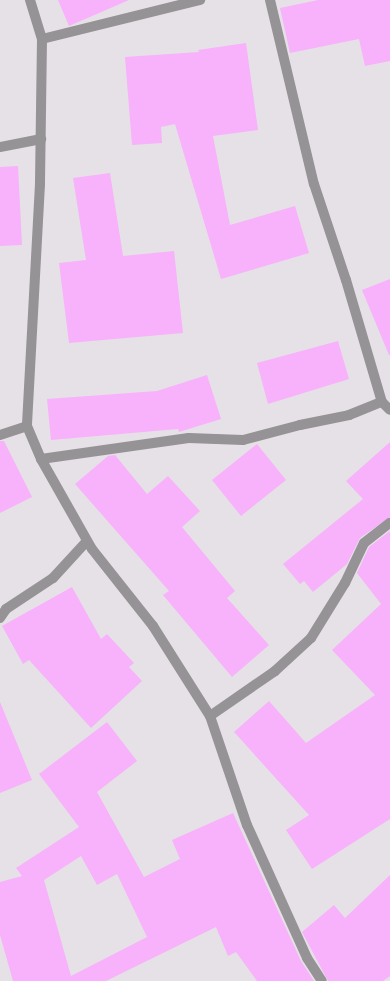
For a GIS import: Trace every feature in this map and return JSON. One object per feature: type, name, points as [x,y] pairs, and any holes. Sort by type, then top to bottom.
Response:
[{"type":"street","points":[[30,0],[42,39],[41,139],[33,341],[27,426],[41,459],[87,541],[153,626],[210,716],[246,825],[307,958],[322,981]]},
{"type":"street","points":[[42,39],[200,0]]},
{"type":"street","points":[[270,0],[314,184],[346,280],[382,402],[390,410]]},
{"type":"street","points":[[0,147],[41,139]]},
{"type":"street","points":[[41,459],[189,438],[243,440],[300,425],[349,415],[382,402]]},
{"type":"street","points":[[0,435],[27,426]]},
{"type":"street","points":[[210,716],[275,671],[311,638],[345,583],[364,543],[390,523]]},
{"type":"street","points":[[0,618],[6,609],[53,578],[87,541]]},
{"type":"building","points":[[58,0],[129,0],[69,26]]},
{"type":"building","points":[[318,0],[390,0],[390,61],[365,66],[359,39],[290,53],[280,8]]},
{"type":"building","points":[[246,43],[258,130],[213,136],[230,225],[295,206],[309,253],[221,279],[175,124],[161,127],[162,143],[132,145],[125,57],[199,52],[198,50]]},
{"type":"building","points":[[18,166],[22,245],[0,246],[0,167]]},
{"type":"building","points":[[110,173],[123,256],[174,251],[183,333],[69,343],[59,263],[86,260],[73,178]]},
{"type":"building","points":[[390,279],[390,355],[389,355],[362,290]]},
{"type":"building","points":[[338,341],[349,379],[268,404],[257,363]]},
{"type":"building","points":[[207,375],[221,419],[179,432],[178,429],[51,440],[47,399],[157,391]]},
{"type":"building","points":[[0,441],[4,441],[32,497],[0,513]]},
{"type":"building","points":[[390,442],[390,517],[360,538],[347,564],[313,592],[304,581],[300,584],[283,564],[363,499],[346,481]]},
{"type":"building","points":[[257,444],[286,480],[241,516],[212,480]]},
{"type":"building","points":[[115,455],[147,494],[168,476],[200,511],[182,527],[235,591],[227,598],[269,645],[232,677],[163,595],[169,591],[75,484],[108,456]]},
{"type":"building","points":[[390,531],[390,819],[312,869],[286,830],[309,815],[234,732],[269,701],[306,743],[375,695],[332,650],[381,604],[357,573],[369,547]]},
{"type":"building","points":[[72,587],[101,639],[107,634],[134,663],[129,667],[142,681],[91,728],[29,660],[23,664],[2,626]]},
{"type":"building","points":[[0,702],[32,780],[0,793]]},
{"type":"building","points":[[107,722],[137,761],[97,792],[144,877],[180,859],[172,840],[233,813],[301,961],[314,981],[257,981],[236,952],[228,956],[216,927],[106,981],[13,981],[0,935],[0,882],[22,876],[16,868],[79,827],[39,774]],"holes":[[[81,856],[97,885],[117,874],[147,937],[71,976],[44,880]]]},
{"type":"building","points":[[390,875],[390,976],[383,981],[328,981],[302,932],[334,905],[345,918]]}]
